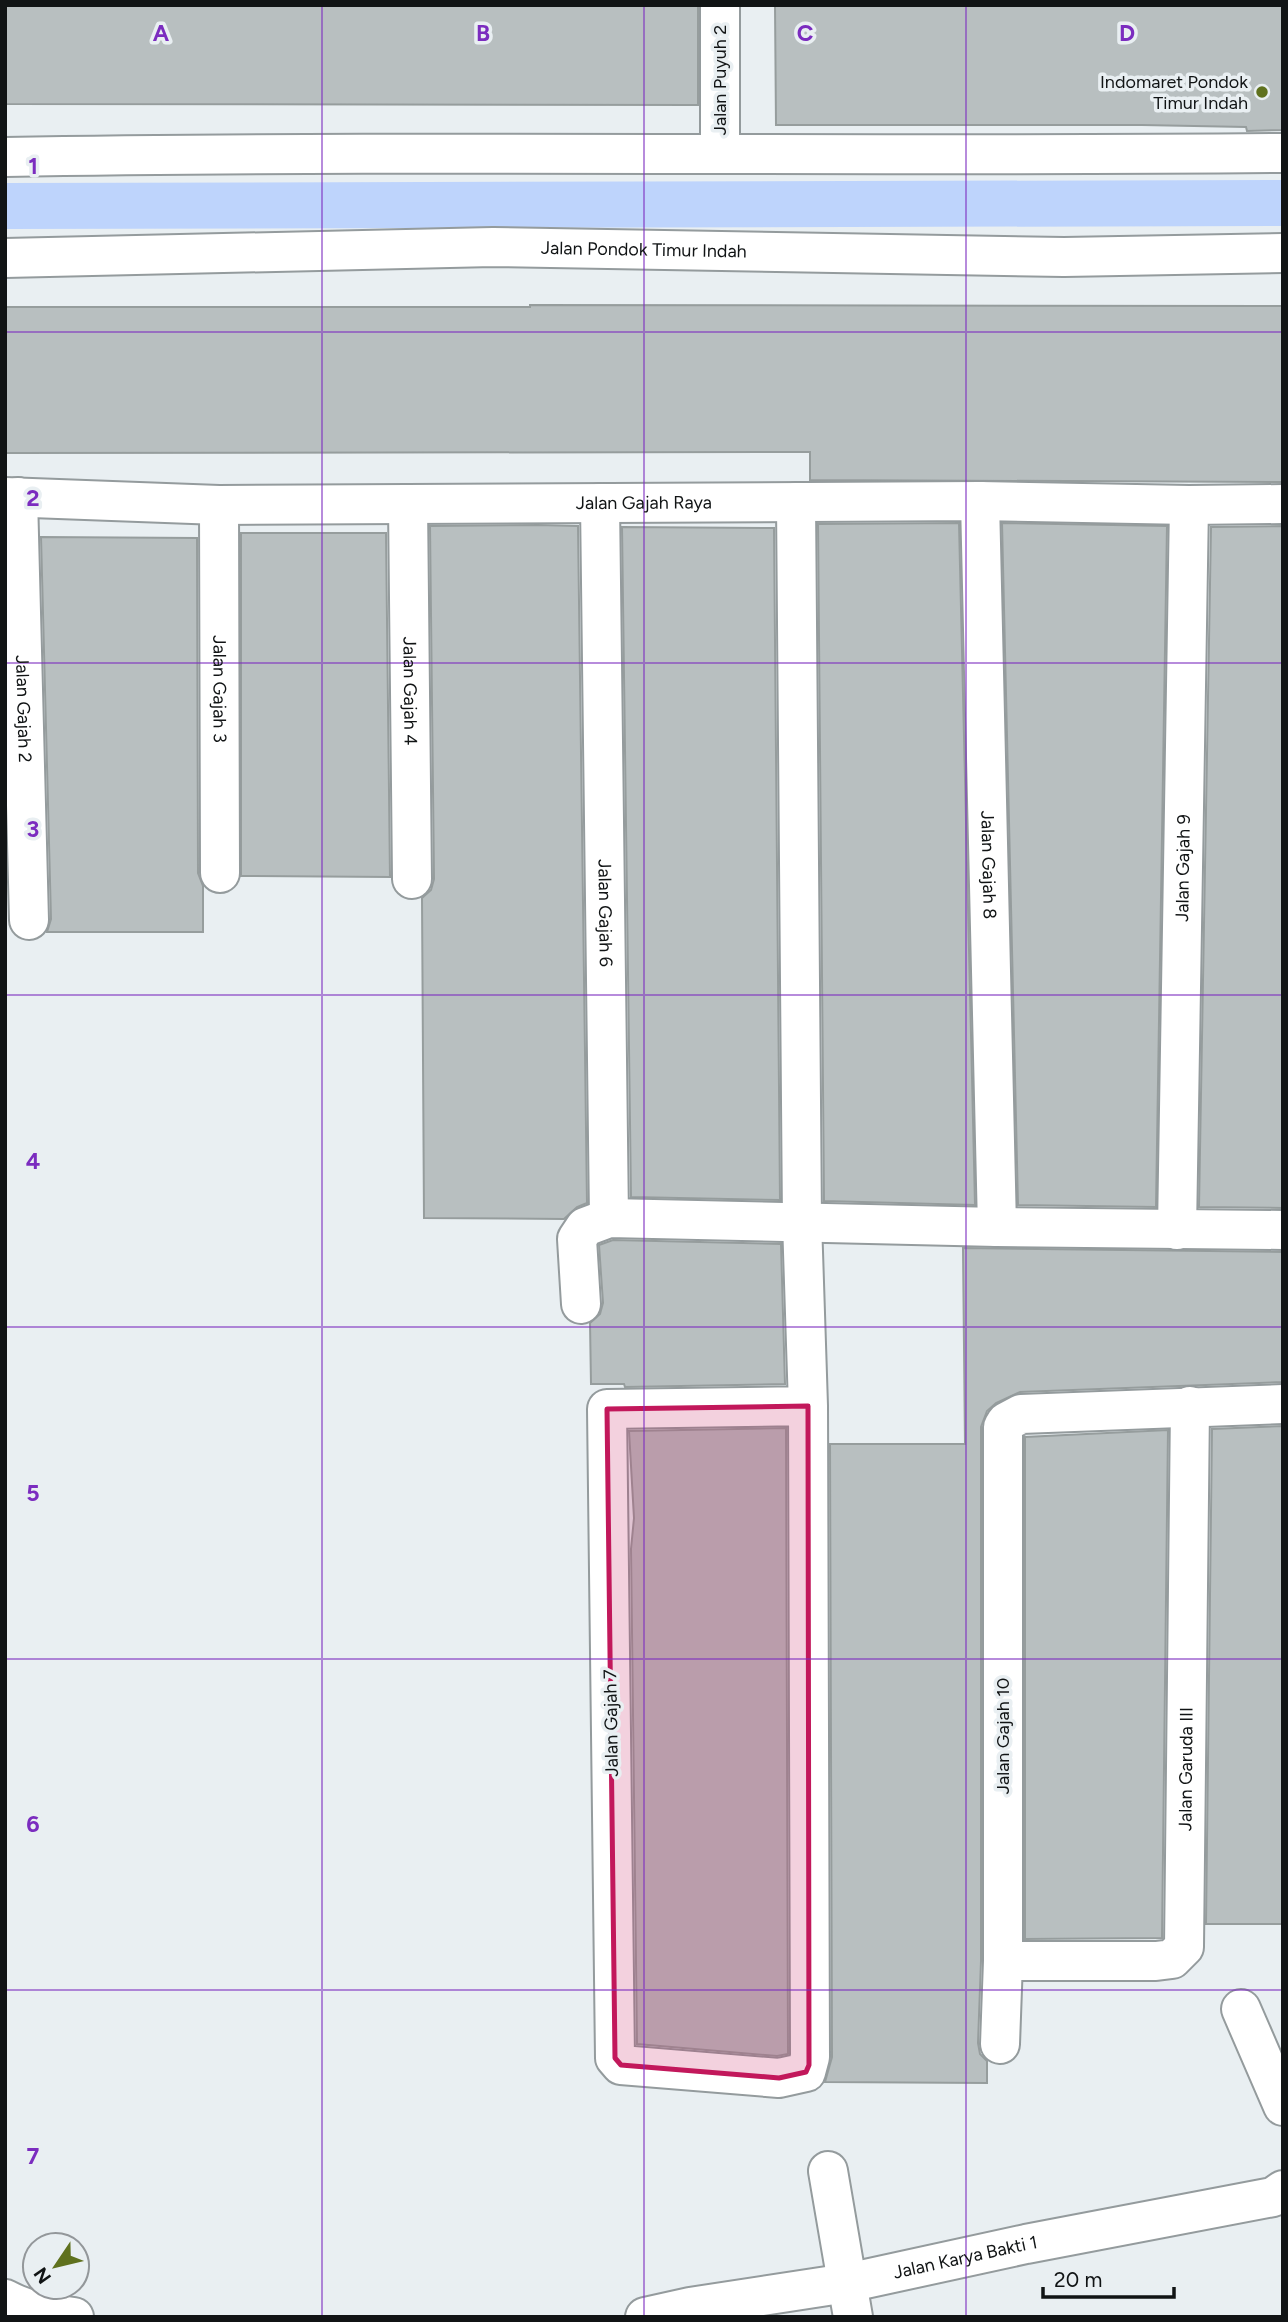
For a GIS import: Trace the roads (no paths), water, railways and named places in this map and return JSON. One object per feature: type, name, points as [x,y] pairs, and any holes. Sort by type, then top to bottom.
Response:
[{"type":"street","name":"Jalan Puyuh 2","points":[[719,5],[720,154]]},
{"type":"street","points":[[5,157],[256,153],[1283,153]]},
{"type":"street","name":"Jalan Pondok Timur Indah","points":[[5,258],[493,247],[1064,257],[1283,253]]},
{"type":"street","name":"Jalan Gajah Raya","points":[[12,497],[219,505],[980,501],[1283,504]]},
{"type":"street","name":"Jalan Gajah 2","points":[[12,497],[29,920]]},
{"type":"street","name":"Jalan Gajah 8","points":[[980,501],[997,1227]]},
{"type":"street","points":[[796,502],[802,1221],[808,1406]]},
{"type":"street","name":"Jalan Gajah 6","points":[[600,503],[609,1217]]},
{"type":"street","name":"Jalan Gajah 4","points":[[408,504],[412,879]]},
{"type":"street","name":"Jalan Gajah 3","points":[[219,505],[220,873]]},
{"type":"street","name":"Jalan Gajah 9","points":[[1177,1230],[1189,505]]},
{"type":"street","points":[[581,1304],[577,1238],[585,1227],[609,1217],[997,1227],[1283,1230]]},
{"type":"street","points":[[1190,1406],[1283,1404]]},
{"type":"street","name":"Jalan Gajah 7","points":[[808,1406],[809,2065],[806,2072],[779,2078],[621,2065],[615,2058],[607,1409],[808,1406]]},
{"type":"street","name":"Jalan Gajah 10","points":[[1000,2044],[1003,1961],[1003,1427],[1006,1422],[1021,1414],[1190,1406]]},
{"type":"street","name":"Jalan Garuda III","points":[[1003,1961],[1166,1961],[1177,1956],[1184,1947],[1190,1406]]},
{"type":"street","points":[[1241,2009],[1283,2106]]},
{"type":"street","points":[[828,2171],[850,2300]]},
{"type":"street","name":"Jalan Karya Bakti 1","points":[[645,2317],[690,2307],[850,2300],[1026,2244],[1279,2203]]},
{"type":"street","points":[[5,2299],[43,2313],[74,2317]]},
{"type":"waterway","points":[[5,206],[1283,203]]},
{"type":"place","name":"Indomaret Pondok Timur Indah","points":[[1262,92]]}]
